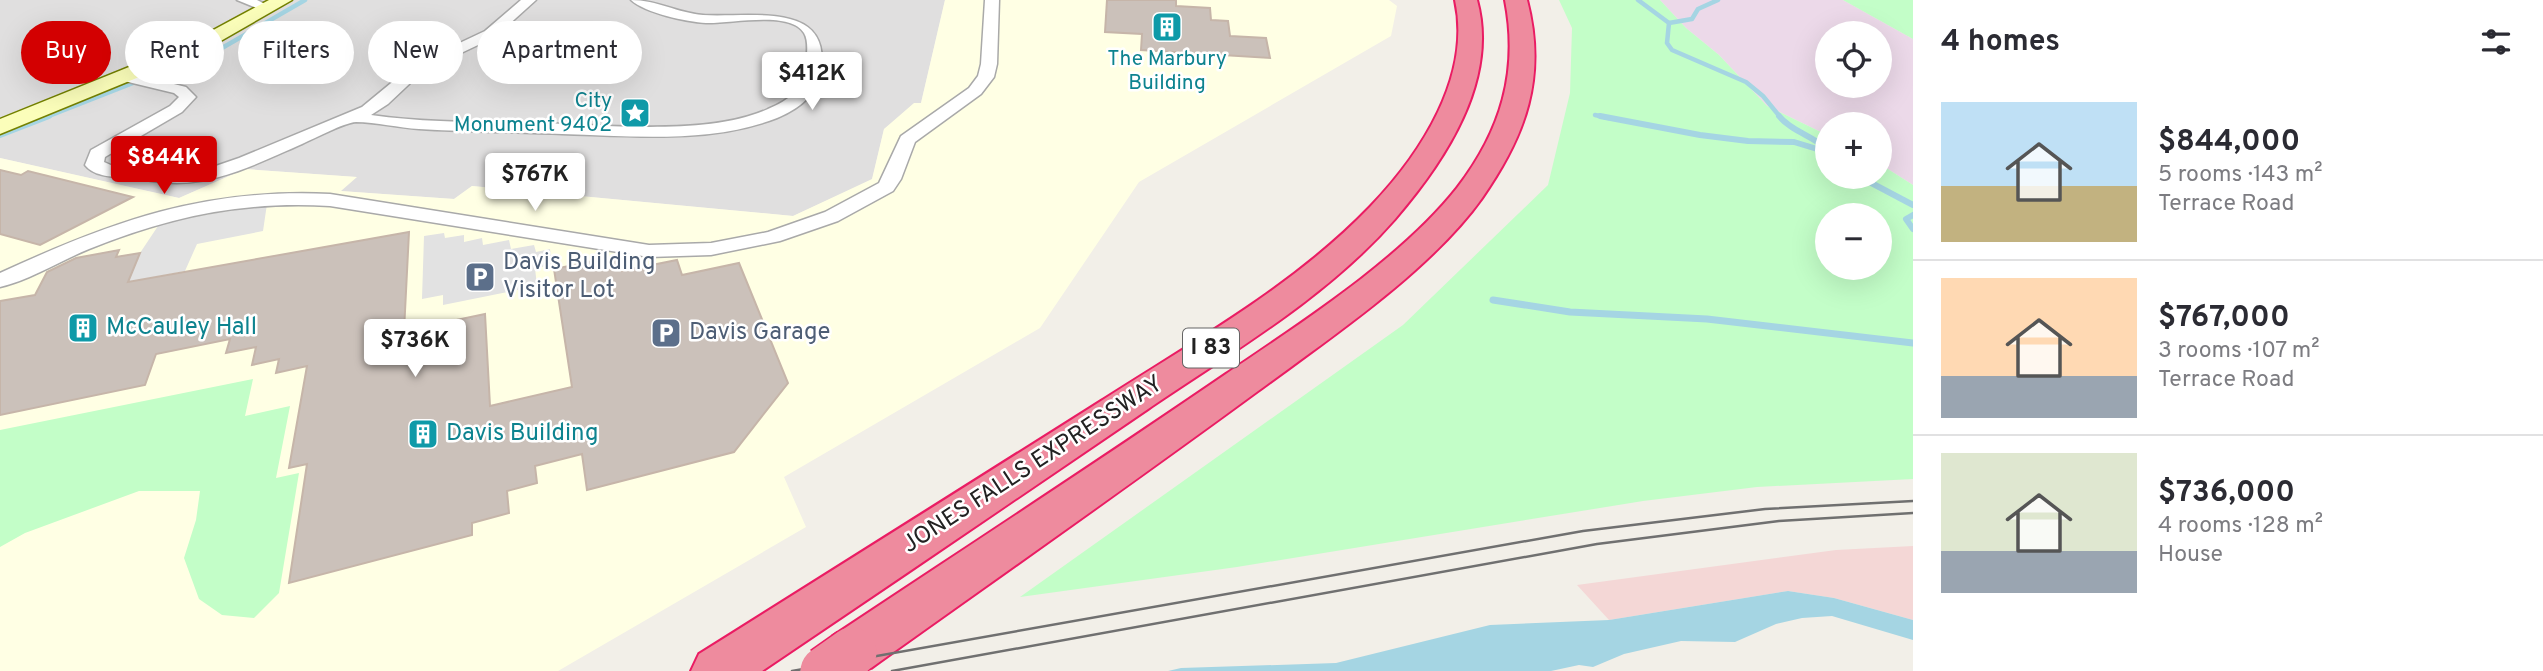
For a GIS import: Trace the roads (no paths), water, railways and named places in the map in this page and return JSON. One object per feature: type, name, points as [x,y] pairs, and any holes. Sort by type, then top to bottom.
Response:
[{"type":"highway","name":"JONES FALLS EXPRESSWAY","points":[[718,671],[1247,324],[1322,268],[1365,230],[1419,169],[1439,139],[1457,104],[1470,53],[1466,0]]},
{"type":"highway","name":"JONES FALLS EXPRESSWAY","points":[[825,671],[1337,315],[1448,220],[1475,186],[1495,153],[1512,116],[1522,85],[1524,37],[1516,0]]},
{"type":"main road","points":[[224,32],[275,4]]},
{"type":"main road","points":[[0,127],[125,77]]},
{"type":"street","points":[[244,0],[275,4]]},
{"type":"street","points":[[155,84],[180,90],[188,97],[176,109],[97,155],[94,165],[110,171],[177,178],[210,174],[245,162],[354,117],[382,101],[418,68],[490,34],[529,0]]},
{"type":"street","points":[[354,117],[425,126],[617,130],[698,127],[750,121],[767,116],[798,100],[812,80],[813,40],[807,27],[800,23],[777,17],[706,19],[684,16],[638,0]]},
{"type":"street","points":[[0,281],[89,239],[126,226],[191,207],[267,197],[330,200],[649,251],[706,249],[811,227],[886,187],[892,179],[907,139],[975,91],[986,77],[989,64],[992,0]]},
{"type":"water","points":[[1788,591],[1834,598],[1913,620],[1913,640],[1832,616],[1802,618],[1776,624],[1735,642],[1681,641],[1624,654],[1593,667],[1579,665],[1551,671],[1168,671],[1181,668],[1336,663],[1490,625],[1609,620]]},
{"type":"waterway","points":[[44,118],[222,48],[305,0]]},
{"type":"waterway","points":[[1638,0],[1669,23]]},
{"type":"waterway","points":[[1669,23],[1692,19],[1698,9],[1718,0]]},
{"type":"waterway","points":[[1669,23],[1667,43],[1672,50],[1746,82],[1763,96],[1780,117]]},
{"type":"waterway","points":[[1595,115],[1609,118]]},
{"type":"waterway","points":[[0,135],[49,116]]},
{"type":"waterway","points":[[1600,116],[1700,135],[1748,141],[1794,142],[1815,148]]},
{"type":"waterway","points":[[1780,117],[1815,140]]},
{"type":"waterway","points":[[1883,189],[1913,205]]},
{"type":"waterway","points":[[1913,215],[1906,219],[1913,229]]},
{"type":"waterway","points":[[1493,300],[1570,312],[1707,319],[1913,343]]},
{"type":"tram line","points":[[792,671],[1583,531],[1765,509],[1913,501]]},
{"type":"tram line","points":[[892,671],[1597,544],[1779,521],[1913,513]]},
{"type":"place","name":"The Marbury Building","points":[[1167,27]]},
{"type":"place","name":"City Monument 9402","points":[[635,113]]},
{"type":"place","name":"Davis Building Visitor Lot","points":[[480,277]]},
{"type":"place","name":"McCauley Hall","points":[[83,328]]},
{"type":"place","name":"Davis Garage","points":[[666,333]]},
{"type":"place","name":"Davis Building","points":[[423,434]]}]
